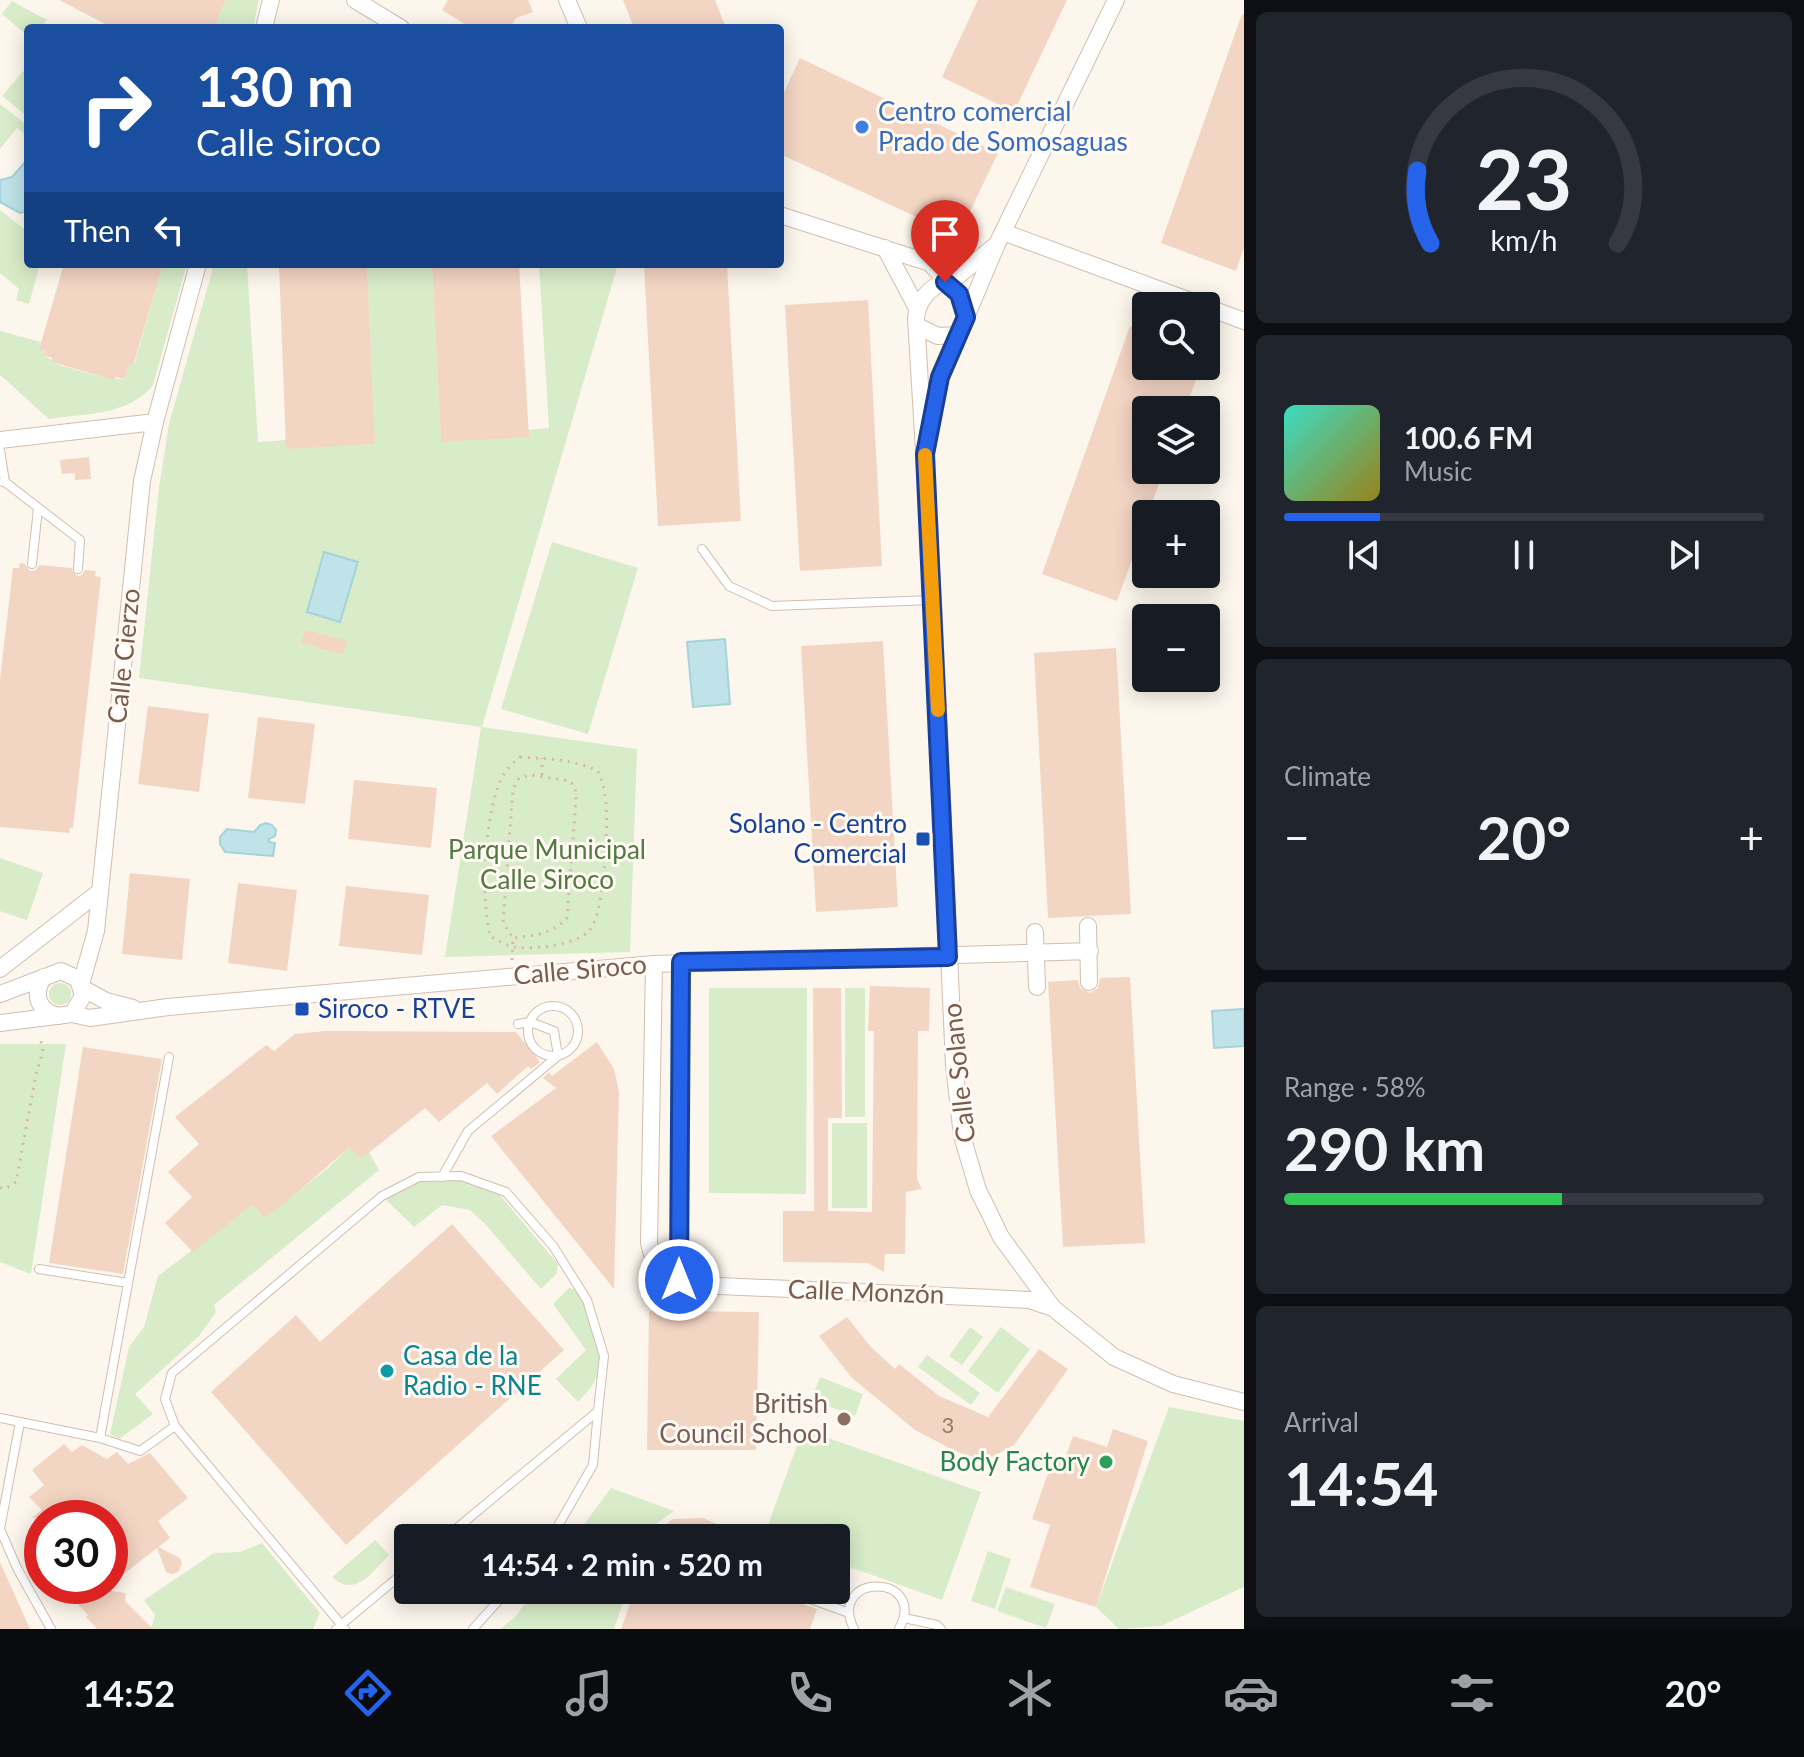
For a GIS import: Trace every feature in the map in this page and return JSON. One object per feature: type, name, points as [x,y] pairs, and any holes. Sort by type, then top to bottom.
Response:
[{"type":"street","points":[[265,24],[271,0]]},
{"type":"street","points":[[355,0],[394,24]]},
{"type":"street","points":[[567,0],[577,24]]},
{"type":"street","name":"Calle Solano","points":[[925,454],[940,377],[1000,238],[1116,0]]},
{"type":"street","points":[[784,216],[930,263],[959,294],[966,317]]},
{"type":"street","points":[[1000,238],[1163,292]]},
{"type":"street","name":"Calle Solano","points":[[1000,238],[947,283],[931,289],[917,308],[948,957],[954,1065],[962,1136],[978,1190],[1001,1237],[1053,1308],[1114,1357],[1173,1384],[1244,1402]]},
{"type":"street","points":[[885,248],[917,308]]},
{"type":"street","name":"Calle Cierzo","points":[[82,986],[96,931],[142,481],[197,268]]},
{"type":"street","points":[[1220,312],[1244,321]]},
{"type":"street","points":[[919,327],[938,336],[959,335]]},
{"type":"street","points":[[0,440],[155,422]]},
{"type":"street","points":[[0,969],[99,892]]},
{"type":"street","points":[[1088,926],[1089,982]]},
{"type":"street","points":[[1035,932],[1037,987]]},
{"type":"street","name":"Calle Siroco","points":[[0,1023],[66,1015],[90,1018],[681,962],[1090,951]]},
{"type":"street","points":[[679,1280],[681,962]]},
{"type":"street","points":[[654,964],[649,1243],[655,1265],[679,1280]]},
{"type":"street","points":[[0,994],[55,971],[67,972],[82,986],[81,1003],[66,1015],[45,1011],[38,998],[44,977]]},
{"type":"street","name":"Calle Siroco","points":[[82,986],[106,1001],[144,1011]]},
{"type":"street","name":"Calle Monzón","points":[[679,1280],[697,1285],[1017,1299],[1053,1308]]},
{"type":"lane","points":[[0,450],[3,482],[80,540],[78,569]]},
{"type":"lane","points":[[32,564],[38,509]]},
{"type":"lane","points":[[702,549],[729,586],[772,606],[933,600]]},
{"type":"lane","points":[[442,1177],[468,1131],[558,1056],[566,1053],[577,1040],[572,1015],[566,1010],[549,1007],[534,1014],[528,1037],[543,1055],[558,1056]]},
{"type":"lane","points":[[518,1024],[530,1022],[554,1031],[558,1056]]},
{"type":"lane","points":[[100,1438],[169,1057]]},
{"type":"lane","points":[[394,1581],[341,1628],[175,1426],[165,1399],[172,1373],[382,1196],[419,1177],[461,1176],[506,1192],[553,1246],[587,1300],[604,1356],[593,1465],[559,1524]]},
{"type":"lane","points":[[39,1269],[128,1283]]},
{"type":"lane","points":[[462,1524],[598,1411]]},
{"type":"lane","points":[[0,1418],[100,1438],[140,1451],[175,1426]]},
{"type":"lane","points":[[20,1422],[0,1529],[17,1568],[51,1629]]},
{"type":"lane","points":[[854,1629],[849,1613],[851,1602],[862,1589],[879,1585],[888,1587],[901,1599],[904,1618],[899,1629]]},
{"type":"lane","points":[[473,1629],[495,1604]]},
{"type":"lane","points":[[824,1604],[849,1613]]},
{"type":"lane","points":[[904,1618],[937,1625],[941,1629]]},
{"type":"path","points":[[520,757],[563,760],[598,771],[606,797],[602,888],[598,913],[591,929],[576,941],[561,945],[513,947],[490,936],[485,915],[492,813],[498,784],[510,765],[520,757]]},
{"type":"path","points":[[542,758],[542,776]]},
{"type":"path","points":[[512,976],[513,938],[503,923],[513,789],[519,778],[542,776],[570,781],[575,788],[575,832],[567,918],[557,929],[544,934],[513,938]]},
{"type":"path","points":[[0,1188],[5,1189],[16,1182],[43,1051],[36,1019]]},
{"type":"green space","points":[[226,0],[259,0],[254,24],[214,24]]},
{"type":"green space","points":[[12,1],[47,20],[44,24],[24,24],[24,33],[2,14]]},
{"type":"green space","points":[[24,70],[24,114],[2,96]]},
{"type":"green space","points":[[0,104],[24,123],[24,134],[17,128],[0,149]]},
{"type":"green space","points":[[0,210],[24,229],[24,268],[39,268],[29,304],[16,300],[19,289],[0,273]]},
{"type":"green space","points":[[162,268],[186,268],[153,385],[144,395],[119,408],[49,419],[0,375],[0,331],[41,342],[39,349],[59,365],[105,378],[124,379],[129,364],[134,365],[155,292],[155,273],[160,274]]},
{"type":"green space","name":"Parque Municipal Calle Siroco","points":[[213,268],[247,268],[258,442],[286,440],[287,448],[375,444],[367,268],[432,268],[441,441],[528,437],[528,430],[549,428],[539,268],[617,268],[482,727],[637,749],[630,952],[445,957],[481,727],[139,678],[159,487],[169,424]],"holes":[[[305,629],[346,641],[343,655],[301,643]]]},
{"type":"green space","points":[[552,542],[638,568],[588,734],[501,709]]},
{"type":"green space","points":[[0,858],[43,873],[27,920],[0,911]]},
{"type":"green space","points":[[60,983],[68,986],[71,994],[68,1002],[60,1005],[52,1002],[49,994],[52,986]]},
{"type":"green space","points":[[709,988],[807,988],[806,1194],[709,1193]]},
{"type":"green space","points":[[845,988],[865,988],[865,1117],[845,1117]]},
{"type":"green space","points":[[0,1044],[66,1044],[31,1274],[0,1262]]},
{"type":"green space","points":[[832,1123],[867,1123],[867,1208],[832,1208]]},
{"type":"green space","points":[[350,1147],[369,1152],[379,1170],[214,1305],[216,1312],[199,1336],[135,1394],[153,1414],[119,1439],[110,1434],[129,1347],[144,1327],[158,1276],[252,1205],[264,1218]]},
{"type":"green space","points":[[461,1176],[494,1188],[558,1264],[557,1273],[541,1289],[470,1210],[442,1205],[414,1227],[382,1196],[419,1177]]},
{"type":"green space","points":[[569,1288],[581,1291],[603,1364],[592,1386],[578,1402],[556,1379],[586,1350],[553,1304]]},
{"type":"green space","points":[[970,1327],[983,1337],[962,1365],[949,1356]]},
{"type":"green space","points":[[1001,1327],[1030,1349],[998,1393],[968,1371]]},
{"type":"green space","points":[[927,1355],[980,1393],[971,1405],[918,1367]]},
{"type":"green space","points":[[820,1377],[863,1394],[855,1416],[811,1400]]},
{"type":"green space","points":[[1169,1407],[1244,1421],[1244,1587],[1161,1626],[1119,1629],[1096,1607]]},
{"type":"green space","points":[[803,1429],[981,1492],[942,1600],[850,1567],[850,1524],[768,1524]]},
{"type":"green space","points":[[611,1488],[674,1511],[656,1524],[584,1524]]},
{"type":"green space","points":[[375,1540],[389,1555],[370,1575],[356,1584],[348,1585],[332,1577]]},
{"type":"green space","points":[[262,1543],[320,1613],[313,1629],[147,1629],[152,1626],[155,1615],[144,1600],[214,1553],[240,1552]]},
{"type":"green space","points":[[988,1551],[1011,1559],[995,1609],[971,1601]]},
{"type":"green space","points":[[1006,1587],[1055,1604],[1046,1628],[997,1611]]},
{"type":"green space","points":[[525,1604],[622,1604],[614,1629],[500,1629]]},
{"type":"water","points":[[24,164],[24,212],[20,213],[0,202],[0,180],[12,177]]},
{"type":"water","points":[[324,552],[358,562],[340,622],[307,612]]},
{"type":"water","points":[[725,639],[730,704],[693,707],[687,642]]},
{"type":"water","points":[[266,823],[276,830],[275,836],[269,839],[269,842],[275,843],[273,856],[225,852],[220,844],[220,837],[227,829],[254,832]]},
{"type":"water","points":[[1244,1009],[1244,1046],[1214,1048],[1212,1011]]},
{"type":"building","points":[[59,0],[226,0],[215,24],[105,24]]},
{"type":"building","points":[[448,0],[528,0],[533,12],[516,18],[512,24],[465,24],[442,10]]},
{"type":"building","points":[[623,0],[715,0],[724,24],[632,24]]},
{"type":"building","points":[[978,0],[1067,0],[1014,112],[942,77]]},
{"type":"building","points":[[1242,14],[1244,248],[1236,271],[1161,243]]},
{"type":"building","name":"Centro comercial Prado de Somosaguas","points":[[800,58],[998,153],[958,236],[784,156],[784,92]]},
{"type":"building","points":[[63,268],[162,268],[133,366],[129,364],[124,379],[106,378],[59,364],[43,355],[45,351],[39,350]]},
{"type":"building","points":[[279,268],[367,268],[375,444],[286,449]]},
{"type":"building","points":[[432,268],[519,268],[529,437],[441,442]]},
{"type":"building","points":[[644,268],[727,268],[741,521],[658,526]]},
{"type":"building","points":[[868,300],[882,566],[800,571],[785,305]]},
{"type":"building","points":[[1130,326],[1132,380],[1196,380],[1190,396],[1132,396],[1132,484],[1159,484],[1153,500],[1132,500],[1132,560],[1117,601],[1042,574]]},
{"type":"building","points":[[89,457],[91,479],[75,480],[75,473],[62,474],[60,460]]},
{"type":"building","points":[[20,563],[30,571],[36,570],[39,565],[71,568],[77,576],[85,570],[96,571],[95,576],[101,577],[73,828],[69,833],[0,827],[0,679],[13,568],[19,568]]},
{"type":"building","points":[[305,629],[347,641],[343,655],[301,643]]},
{"type":"building","points":[[883,641],[898,907],[816,912],[801,646]]},
{"type":"building","points":[[1116,648],[1131,914],[1048,918],[1034,653]]},
{"type":"building","points":[[148,706],[209,714],[199,792],[138,784]]},
{"type":"building","points":[[258,717],[315,724],[305,804],[248,798]]},
{"type":"building","points":[[354,780],[437,788],[431,848],[348,839]]},
{"type":"building","points":[[130,873],[190,879],[182,960],[122,954]]},
{"type":"building","points":[[238,883],[297,890],[287,971],[228,963]]},
{"type":"building","points":[[346,886],[429,895],[422,955],[339,946]]},
{"type":"building","points":[[1130,977],[1145,1243],[1063,1247],[1048,982],[1078,980],[1080,988],[1090,993],[1098,988],[1100,978]]},
{"type":"building","points":[[870,986],[930,988],[929,1031],[918,1031],[917,1179],[922,1189],[906,1192],[905,1254],[885,1254],[884,1272],[868,1263],[783,1262],[783,1211],[814,1211],[813,988],[841,988],[842,1118],[828,1118],[828,1211],[872,1212],[874,1031],[868,1031]]},
{"type":"building","points":[[326,1031],[516,1032],[540,1062],[531,1069],[528,1066],[497,1094],[487,1083],[439,1122],[425,1108],[361,1159],[350,1147],[264,1218],[252,1205],[193,1252],[165,1223],[192,1197],[168,1172],[199,1144],[175,1117],[266,1045],[274,1051],[295,1034]]},
{"type":"building","points":[[597,1042],[614,1069],[619,1092],[614,1289],[491,1136],[556,1088],[543,1078],[549,1072],[552,1076]]},
{"type":"building","points":[[83,1047],[162,1059],[123,1274],[49,1263]]},
{"type":"building","name":"Casa de la Radio - RNE","points":[[452,1224],[564,1350],[346,1545],[211,1392],[296,1315],[320,1342]]},
{"type":"building","points":[[649,1311],[759,1312],[756,1450],[647,1450]]},
{"type":"building","points":[[847,1317],[871,1347],[895,1369],[899,1364],[939,1396],[988,1417],[1039,1349],[1068,1369],[1014,1445],[985,1461],[955,1451],[915,1430],[851,1377],[819,1336]]},
{"type":"building","points":[[1113,1429],[1148,1441],[1096,1607],[1030,1587],[1050,1525],[1032,1519],[1054,1456],[1065,1459],[1073,1436],[1107,1447]]},
{"type":"building","points":[[64,1444],[72,1452],[82,1445],[107,1459],[117,1452],[128,1464],[150,1453],[188,1498],[158,1521],[170,1538],[158,1547],[180,1558],[182,1564],[178,1572],[166,1572],[157,1548],[128,1571],[128,1500],[32,1500],[29,1497],[44,1485],[32,1470]]},
{"type":"building","points":[[703,1518],[717,1524],[666,1524],[673,1519]]},
{"type":"building","points":[[0,1562],[30,1629],[0,1629]]},
{"type":"building","points":[[78,1604],[128,1604],[153,1629],[97,1629],[86,1617],[88,1615]]},
{"type":"building","points":[[630,1604],[803,1604],[817,1609],[810,1629],[621,1629]]},
{"type":"slow traffic","points":[[925,455],[938,710]]},
{"type":"place","name":"Centro comercial Prado de Somosaguas","points":[[862,127]]},
{"type":"place","name":"Solano - Centro Comercial","points":[[923,839]]},
{"type":"place","name":"Siroco - RTVE","points":[[302,1009]]},
{"type":"place","name":"Casa de la Radio - RNE","points":[[387,1371]]},
{"type":"place","name":"British Council School","points":[[844,1419]]},
{"type":"place","name":"Body Factory","points":[[1106,1462]]},
{"type":"route","points":[[679,1280],[681,962],[948,957],[925,454],[940,377],[966,317],[959,294],[945,282]]}]
